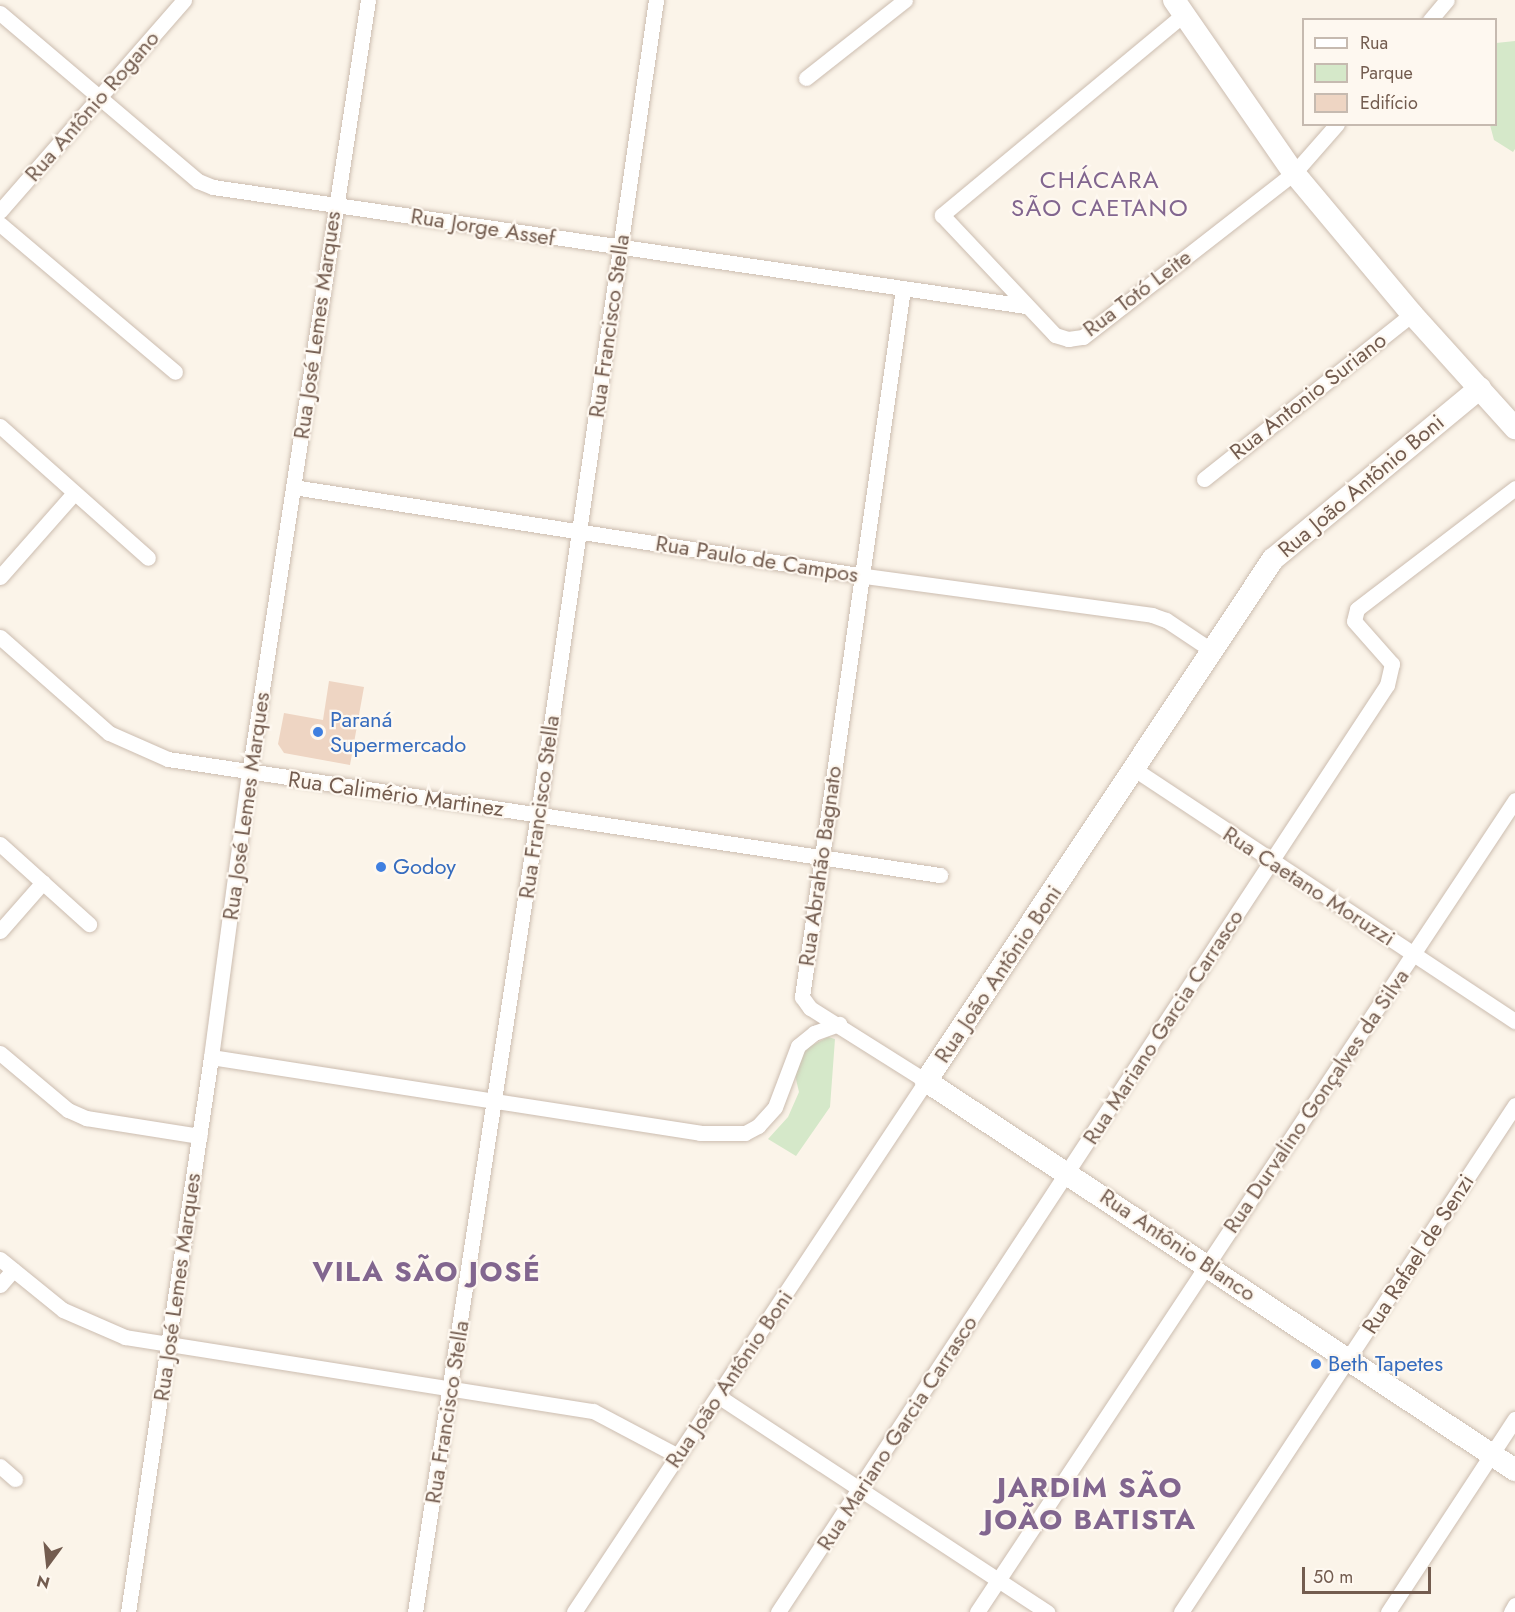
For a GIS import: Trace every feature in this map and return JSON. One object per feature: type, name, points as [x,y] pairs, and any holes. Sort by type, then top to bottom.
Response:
[{"type":"street","name":"Rua Antônio Rogano","points":[[0,211],[184,0]]},
{"type":"street","name":"Rua José Lemes Marques","points":[[128,1612],[170,1344],[249,774],[368,0]]},
{"type":"street","name":"Rua Francisco Stella","points":[[415,1612],[538,814],[656,0]]},
{"type":"street","points":[[806,78],[905,0]]},
{"type":"street","points":[[1432,18],[1448,0]]},
{"type":"street","points":[[1179,7],[1294,173],[1412,314],[1515,428]]},
{"type":"street","name":"Rua Totó Leite","points":[[1179,7],[942,215],[1055,335],[1068,339],[1083,337],[1294,173],[1335,126]]},
{"type":"street","name":"Rua Jorge Assef","points":[[0,13],[198,181],[213,187],[1026,306]]},
{"type":"street","points":[[0,224],[175,372]]},
{"type":"street","name":"Rua Abrahão Bagnato","points":[[839,1024],[810,1008],[802,997],[821,855],[865,576],[903,288]]},
{"type":"street","name":"Rua Antonio Suriano","points":[[1204,479],[1412,314]]},
{"type":"street","name":"Rua João Antônio Boni","points":[[574,1612],[1212,650],[1287,544],[1480,388]]},
{"type":"street","points":[[0,426],[148,558]]},
{"type":"street","name":"Rua Paulo de Campos","points":[[293,487],[865,576],[1152,615],[1166,620],[1212,650]]},
{"type":"street","name":"Rua Mariano Garcia Carrasco","points":[[778,1612],[1272,862],[1391,676],[1392,664],[1354,621],[1354,613],[1515,488]]},
{"type":"street","points":[[0,577],[74,493]]},
{"type":"street","name":"Rua Calimério Martinez","points":[[0,636],[109,733],[168,759],[249,774],[821,855],[940,875]]},
{"type":"street","name":"Rua Caetano Moruzzi","points":[[1134,769],[1515,1021]]},
{"type":"street","name":"Rua Durvalino Gonçalves da Silva","points":[[977,1612],[1515,800]]},
{"type":"street","points":[[0,844],[89,924]]},
{"type":"street","points":[[0,931],[43,882]]},
{"type":"street","points":[[211,1058],[700,1133],[745,1133],[758,1126],[775,1107],[798,1046],[814,1033],[839,1024]]},
{"type":"street","name":"Rua Antônio Blanco","points":[[839,1024],[1068,1172],[1515,1470]]},
{"type":"street","points":[[0,1053],[68,1110],[86,1118],[200,1136]]},
{"type":"street","name":"Rua Rafael de Senzi","points":[[1181,1612],[1515,1105]]},
{"type":"street","points":[[0,1258],[63,1310],[102,1331],[170,1344],[593,1411],[678,1456]]},
{"type":"street","points":[[0,1285],[13,1270]]},
{"type":"street","points":[[718,1396],[1047,1612]]},
{"type":"street","points":[[1388,1612],[1515,1419]]},
{"type":"street","points":[[0,1466],[15,1479]]},
{"type":"street","points":[[1510,1612],[1515,1605]]},
{"type":"green space","points":[[1515,41],[1515,149],[1513,152],[1494,140],[1490,126],[1497,126],[1497,43]]},
{"type":"green space","points":[[828,1037],[835,1039],[830,1107],[796,1156],[768,1139],[788,1117],[799,1092],[794,1071],[805,1049]]},
{"type":"building","name":"Paraná Supermercado","points":[[329,681],[364,687],[350,765],[284,753],[278,744],[284,713],[323,720]]},
{"type":"place","name":"Paraná Supermercado","points":[[318,732]]},
{"type":"place","name":"Godoy","points":[[381,867]]},
{"type":"place","name":"Beth Tapetes","points":[[1316,1364]]},
{"type":"district","name":"CHÁCARA SÃO CAETANO","points":[[1100,194]]},
{"type":"district","name":"VILA SÃO JOSÉ","points":[[427,1272]]},
{"type":"district","name":"JARDIM SÃO JOÃO BATISTA","points":[[1090,1504]]}]
